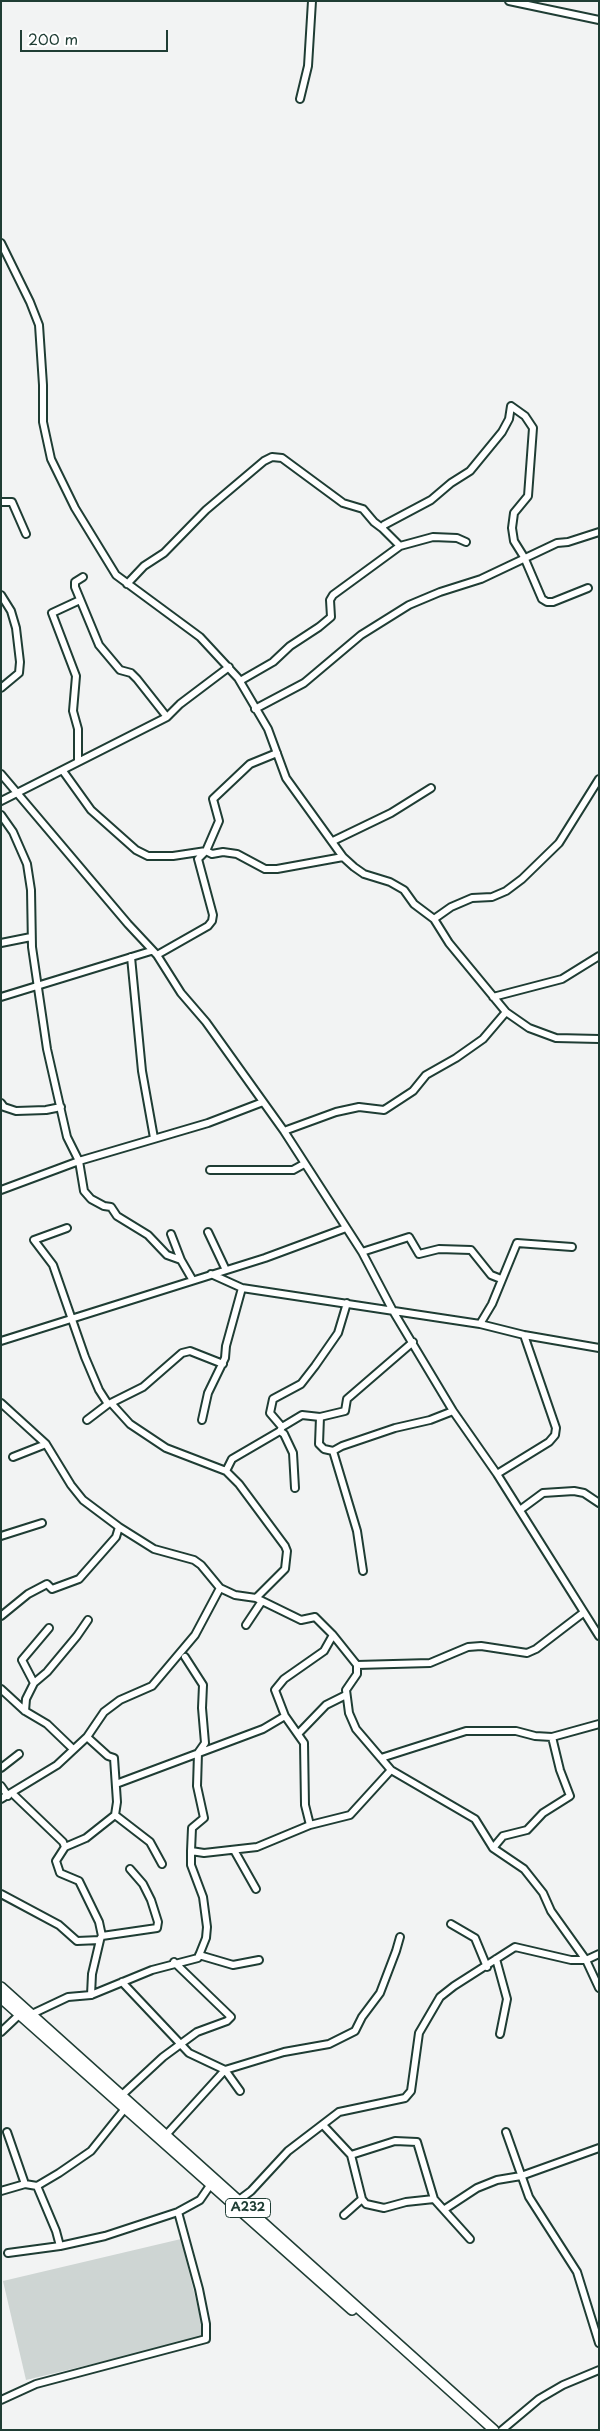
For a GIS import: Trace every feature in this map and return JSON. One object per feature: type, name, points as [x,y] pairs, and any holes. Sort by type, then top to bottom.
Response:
[{"type":"highway","name":"A232","points":[[1,1987],[122,2095],[128,2106],[166,2135],[494,2430]]},
{"type":"highway","name":"A232","points":[[1,1998],[128,2106],[211,2184],[487,2430]]},
{"type":"street","points":[[300,99],[308,66],[312,1]]},
{"type":"street","points":[[509,1],[599,20]]},
{"type":"street","points":[[1,243],[30,302],[39,325],[43,385],[43,422],[51,459],[95,544],[116,575],[200,637],[229,667],[240,681],[254,708],[268,729],[286,778],[343,856],[364,874],[390,882],[404,890],[414,904],[434,919],[450,943],[506,1012],[529,1028],[556,1038],[599,1039]]},
{"type":"street","points":[[382,528],[431,500],[451,483],[470,471],[502,432],[509,419],[511,406],[525,416],[532,428],[528,496],[514,513],[512,528],[514,541],[524,557],[538,593],[547,602],[566,598],[588,588]]},
{"type":"street","points":[[127,584],[144,566],[164,553],[206,510],[264,461],[272,457],[282,458],[343,503],[363,508],[374,522],[400,546]]},
{"type":"street","points":[[1,502],[12,502],[26,534]]},
{"type":"street","points":[[254,708],[304,683],[361,635],[409,605],[440,592],[481,579],[557,543],[568,542],[599,532]]},
{"type":"street","points":[[240,681],[274,662],[290,646],[319,628],[330,617],[330,600],[333,596],[400,546],[433,537],[457,538],[466,542]]},
{"type":"street","points":[[84,577],[76,582],[80,600],[99,645],[120,670],[131,673],[137,679],[167,717]]},
{"type":"street","points":[[1,594],[11,612],[16,628],[20,662],[19,673],[1,688]]},
{"type":"street","points":[[78,761],[78,729],[73,711],[76,676],[52,613],[80,600]]},
{"type":"street","points":[[1,801],[53,773],[63,771],[78,761],[167,717],[180,704],[229,667]]},
{"type":"street","points":[[1,997],[131,957],[154,953],[208,926],[212,921],[213,915],[198,859],[206,851],[219,821],[213,799],[250,764],[277,753]]},
{"type":"street","points":[[63,771],[91,810],[136,850],[159,857],[206,851],[212,854],[237,854],[265,869],[277,869],[343,856]]},
{"type":"street","points":[[1,774],[154,953],[181,993],[206,1022],[284,1132],[362,1252],[393,1311],[452,1411],[497,1474],[599,1636]]},
{"type":"street","points":[[434,919],[451,907],[472,898],[492,897],[506,891],[522,879],[559,844],[597,783]]},
{"type":"street","points":[[333,841],[391,813],[431,788]]},
{"type":"street","points":[[1,815],[13,832],[27,864],[31,890],[31,937],[48,1049],[67,1137],[79,1161],[84,1191],[91,1199],[104,1206],[111,1207],[117,1216],[148,1236],[166,1255],[181,1260]]},
{"type":"street","points":[[1,943],[31,937]]},
{"type":"street","points":[[493,996],[562,978],[599,956]]},
{"type":"street","points":[[131,957],[142,1071],[154,1138]]},
{"type":"street","points":[[284,1132],[336,1112],[359,1107],[384,1110],[412,1091],[426,1075],[456,1058],[483,1039],[506,1012]]},
{"type":"street","points":[[1,1190],[79,1161],[208,1123],[263,1102]]},
{"type":"street","points":[[2,1107],[22,1111],[61,1107]]},
{"type":"street","points":[[210,1170],[293,1170],[304,1164]]},
{"type":"street","points":[[67,1228],[34,1240],[53,1265],[99,1390],[130,1424],[166,1448],[226,1471],[248,1496],[287,1551],[284,1569],[259,1600],[246,1625]]},
{"type":"street","points":[[1,1341],[72,1320],[225,1268],[265,1258],[346,1228]]},
{"type":"street","points":[[208,1232],[225,1268]]},
{"type":"street","points":[[171,1234],[181,1260],[192,1279]]},
{"type":"street","points":[[362,1252],[409,1237],[419,1254],[439,1249],[471,1250],[491,1275],[501,1279]]},
{"type":"street","points":[[480,1324],[492,1304],[501,1279],[514,1253],[516,1243],[572,1247]]},
{"type":"street","points":[[211,1274],[242,1288],[480,1324],[524,1335],[599,1348]]},
{"type":"street","points":[[202,1420],[208,1393],[223,1364],[242,1288]]},
{"type":"street","points":[[295,1488],[293,1453],[284,1434],[270,1413],[273,1399],[301,1384],[338,1333],[347,1304]]},
{"type":"street","points":[[497,1474],[549,1442],[555,1435],[556,1428],[524,1335]]},
{"type":"street","points":[[226,1471],[232,1459],[302,1415],[320,1417],[346,1410],[347,1399],[413,1342]]},
{"type":"street","points":[[87,1420],[109,1403],[143,1387],[182,1353],[190,1351],[223,1364]]},
{"type":"street","points":[[1,1402],[46,1444],[71,1485],[83,1500],[119,1527],[154,1549],[194,1560],[201,1565],[220,1588],[259,1600],[301,1620],[315,1617],[333,1635],[357,1665],[357,1674],[346,1690],[352,1722],[391,1770],[475,1819],[493,1848],[524,1869],[543,1894],[551,1911],[586,1960],[599,1988]]},
{"type":"street","points":[[320,1417],[319,1444],[324,1449],[333,1451],[342,1446],[394,1428],[430,1420],[452,1411]]},
{"type":"street","points":[[13,1457],[46,1444]]},
{"type":"street","points":[[333,1451],[357,1530],[363,1571]]},
{"type":"street","points":[[520,1510],[543,1493],[574,1491],[584,1493],[599,1503]]},
{"type":"street","points":[[1,1536],[15,1534],[42,1523]]},
{"type":"street","points":[[1,1616],[28,1594],[46,1584],[52,1589],[79,1579],[116,1537],[119,1527]]},
{"type":"street","points":[[7,1796],[57,1765],[87,1737],[104,1712],[120,1700],[152,1686],[176,1661],[195,1635],[220,1588]]},
{"type":"street","points":[[357,1665],[430,1663],[468,1647],[481,1646],[528,1653],[536,1650],[583,1613]]},
{"type":"street","points":[[25,1711],[26,1699],[34,1682],[59,1658],[88,1620]]},
{"type":"street","points":[[34,1682],[22,1660],[49,1628]]},
{"type":"street","points":[[310,1825],[305,1805],[304,1743],[286,1716],[275,1690],[284,1679],[324,1651],[333,1635]]},
{"type":"street","points":[[32,2014],[68,1998],[91,1995],[174,1962],[198,1958],[206,1938],[207,1927],[203,1896],[191,1865],[191,1851],[192,1828],[204,1818],[197,1786],[198,1753],[205,1743],[202,1708],[203,1685],[185,1657]]},
{"type":"street","points":[[1,1689],[25,1711],[47,1724],[73,1749]]},
{"type":"street","points":[[298,1734],[326,1705],[346,1696]]},
{"type":"street","points":[[116,1784],[263,1729],[286,1716]]},
{"type":"street","points":[[380,1758],[466,1731],[516,1732],[552,1737],[599,1724]]},
{"type":"street","points":[[87,1737],[108,1756],[114,1758],[116,1784],[115,1815],[86,1838],[65,1848],[56,1861],[60,1873],[79,1881],[99,1922],[101,1938],[92,1974],[91,1995]]},
{"type":"street","points":[[493,1848],[503,1836],[527,1830],[539,1816],[570,1796],[560,1770],[552,1737]]},
{"type":"street","points":[[1,1768],[18,1754]]},
{"type":"street","points":[[191,1851],[204,1853],[257,1847],[310,1825],[350,1815],[391,1770]]},
{"type":"street","points":[[1,1786],[7,1796],[63,1842],[65,1848]]},
{"type":"street","points":[[115,1815],[150,1842],[162,1864]]},
{"type":"street","points":[[234,1850],[256,1889]]},
{"type":"street","points":[[1,1894],[59,1925],[77,1941],[158,1928],[151,1900],[143,1884],[130,1869]]},
{"type":"street","points":[[451,1924],[475,1938],[486,1967]]},
{"type":"street","points":[[166,2135],[225,2070],[284,2052],[329,2044],[355,2031],[362,2017],[380,1993],[400,1937]]},
{"type":"street","points":[[239,2200],[251,2191],[288,2152],[339,2112],[405,2098],[411,2091],[419,2033],[440,1997],[454,1986],[486,1967],[514,1947],[571,1960],[586,1960],[599,1954]]},
{"type":"street","points":[[199,1955],[233,1965],[259,1960]]},
{"type":"street","points":[[496,1959],[506,1999],[500,2034]]},
{"type":"street","points":[[122,2095],[164,2057],[197,2032],[227,2021],[231,2017],[174,1962]]},
{"type":"street","points":[[122,1982],[189,2053],[225,2070],[240,2091]]},
{"type":"street","points":[[1,2032],[20,2014]]},
{"type":"street","points":[[1,2191],[24,2184],[37,2186],[91,2151],[128,2106]]},
{"type":"street","points":[[323,2125],[351,2155],[362,2199],[366,2204],[384,2208],[406,2202],[434,2199]]},
{"type":"street","points":[[7,2132],[24,2184]]},
{"type":"street","points":[[506,2132],[529,2197],[577,2272],[599,2343]]},
{"type":"street","points":[[351,2155],[396,2141],[417,2142],[434,2199],[470,2239]]},
{"type":"street","points":[[445,2209],[476,2188],[497,2180],[521,2176],[599,2148]]},
{"type":"street","points":[[8,2253],[60,2246],[105,2236],[178,2212],[200,2200],[211,2184]]},
{"type":"street","points":[[37,2186],[56,2230],[60,2246]]},
{"type":"street","points":[[344,2215],[362,2199]]},
{"type":"street","points":[[1,2400],[36,2384],[206,2340],[206,2324],[199,2289],[178,2212]]},
{"type":"street","points":[[502,2430],[539,2399],[563,2385],[599,2370]]},
{"type":"shaded area","points":[[181,2239],[205,2337],[26,2380],[3,2281]]}]
